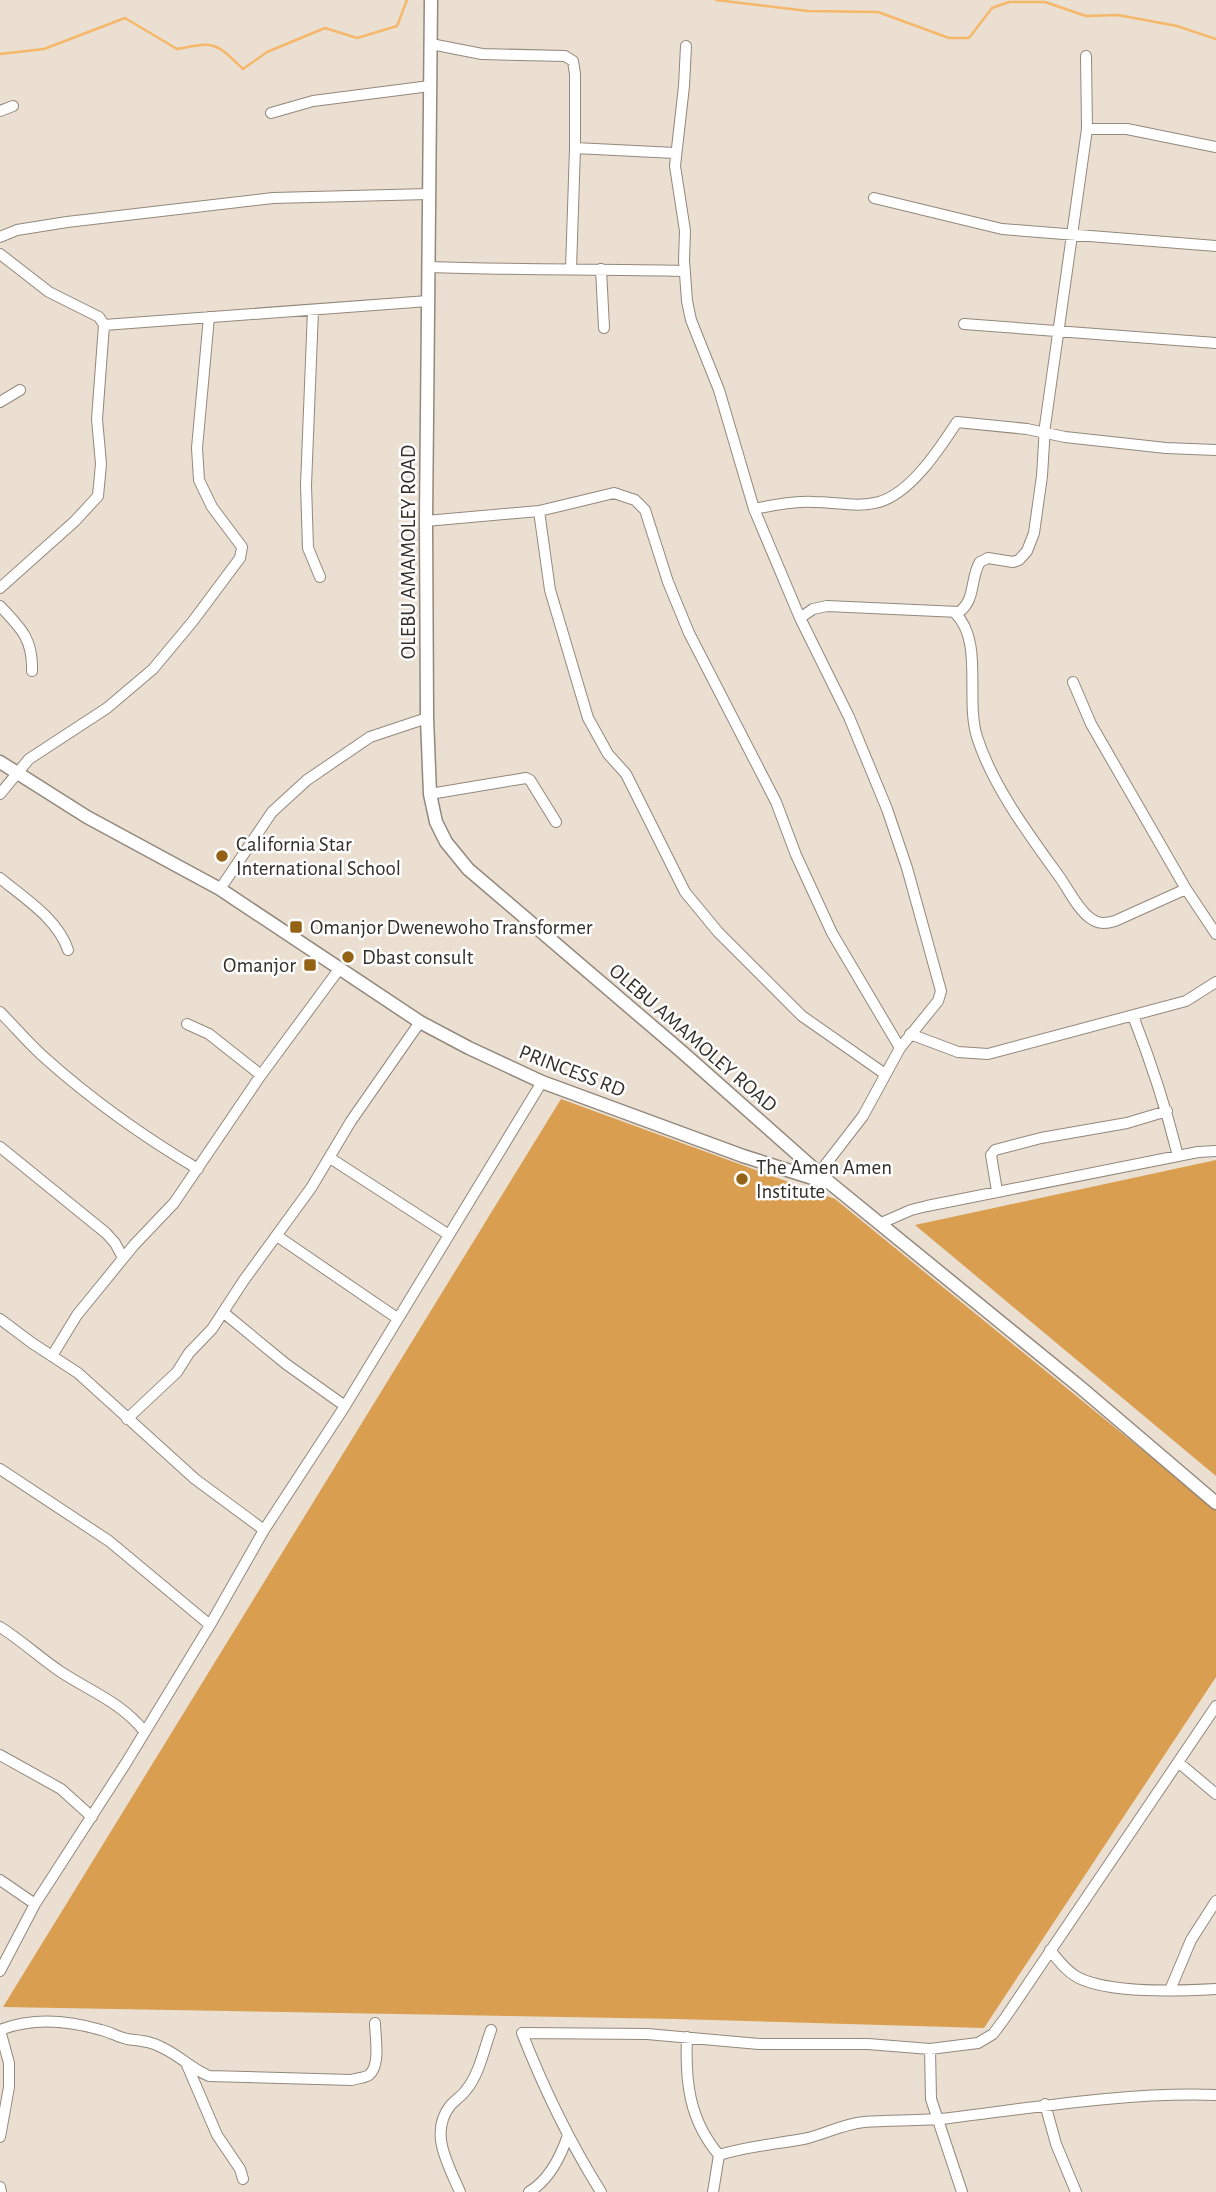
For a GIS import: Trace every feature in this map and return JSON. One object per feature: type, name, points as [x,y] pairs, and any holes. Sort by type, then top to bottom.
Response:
[{"type":"street","name":"OLEBU AMAMOLEY ROAD","points":[[431,0],[427,718],[430,794],[440,833],[468,869],[830,1183],[1069,1378],[1216,1503]]},
{"type":"street","points":[[431,44],[482,54],[565,56],[573,61],[575,148],[570,269]]},
{"type":"street","points":[[686,46],[684,86],[675,153],[678,196],[685,231],[684,271],[691,320],[719,390],[754,509],[800,618],[849,717],[887,809],[940,983],[938,1001],[910,1034],[863,1116],[819,1173]]},
{"type":"street","points":[[800,618],[813,609],[827,606],[956,613],[965,608],[969,600],[979,562],[988,558],[1013,562],[1023,556],[1030,545],[1039,507],[1045,434],[1070,236],[1087,130],[1086,56]]},
{"type":"street","points":[[271,113],[313,101],[430,86]]},
{"type":"street","points":[[0,111],[13,106]]},
{"type":"street","points":[[1087,130],[1127,129],[1216,147]]},
{"type":"street","points":[[575,148],[675,153]]},
{"type":"street","points":[[0,237],[18,230],[67,222],[274,198],[429,194]]},
{"type":"street","points":[[874,198],[1002,229],[1070,236],[1170,241],[1216,247]]},
{"type":"street","points":[[0,254],[49,292],[101,318],[104,325],[97,419],[101,464],[98,496],[75,521],[0,588]]},
{"type":"street","points":[[429,267],[684,271]]},
{"type":"street","points":[[601,269],[604,328]]},
{"type":"street","points":[[104,325],[428,300]]},
{"type":"street","points":[[313,310],[306,485],[308,548],[320,578]]},
{"type":"street","points":[[0,794],[15,773],[41,750],[107,708],[153,669],[240,558],[242,547],[212,507],[199,480],[197,448],[209,317]]},
{"type":"street","points":[[964,324],[1216,343]]},
{"type":"street","points":[[0,402],[20,390]]},
{"type":"street","points":[[754,509],[788,502],[850,505],[881,502],[905,488],[916,477],[957,422],[1166,448],[1216,450]]},
{"type":"street","points":[[426,522],[539,510],[614,493],[635,500],[645,510],[668,582],[689,632],[776,802],[796,855],[832,933],[901,1048]]},
{"type":"street","points":[[539,510],[550,590],[589,718],[608,754],[626,774],[685,892],[710,924],[802,1016],[885,1074]]},
{"type":"street","points":[[0,606],[28,638],[33,651],[32,671]]},
{"type":"street","points":[[956,613],[963,621],[970,639],[971,706],[978,739],[1020,823],[1087,916],[1105,924],[1186,889]]},
{"type":"street","points":[[1073,682],[1091,724],[1186,889],[1216,934]]},
{"type":"street","points":[[220,889],[272,812],[307,780],[370,737],[427,718]]},
{"type":"street","name":"PRINCESS RD","points":[[0,762],[87,817],[220,889],[420,1022],[469,1048],[542,1082],[743,1156],[830,1183]]},
{"type":"street","points":[[430,794],[526,778],[530,780],[556,822]]},
{"type":"street","points":[[0,878],[46,917],[63,936],[68,950]]},
{"type":"street","points":[[52,1356],[77,1315],[123,1258],[174,1203],[261,1075],[340,968]]},
{"type":"street","points":[[910,1034],[958,1052],[988,1054],[1186,1001],[1216,982]]},
{"type":"street","points":[[0,1012],[44,1058],[71,1080],[152,1142],[198,1169]]},
{"type":"street","points":[[1133,1016],[1167,1111],[1178,1156]]},
{"type":"street","points":[[127,1419],[177,1372],[189,1353],[224,1313],[420,1022]]},
{"type":"street","points":[[187,1024],[209,1034],[261,1075]]},
{"type":"street","points":[[0,1971],[36,1904],[210,1625],[264,1530],[345,1406],[542,1082]]},
{"type":"street","points":[[997,1191],[991,1155],[995,1150],[1041,1138],[1127,1123],[1167,1111]]},
{"type":"street","points":[[0,1147],[115,1242],[123,1258]]},
{"type":"street","points":[[879,1224],[911,1210],[997,1191],[1216,1151]]},
{"type":"street","points":[[330,1158],[449,1235]]},
{"type":"street","points":[[277,1236],[397,1318]]},
{"type":"street","points":[[224,1313],[286,1364],[345,1406]]},
{"type":"street","points":[[0,1319],[78,1373],[195,1479],[264,1530]]},
{"type":"street","points":[[0,1469],[109,1541],[210,1625]]},
{"type":"street","points":[[0,1627],[22,1640],[60,1671],[127,1712],[144,1731]]},
{"type":"street","points":[[601,2192],[541,2082],[522,2033],[647,2034],[759,2044],[868,2044],[930,2049],[978,2043],[993,2034],[1216,1706]]},
{"type":"street","points":[[0,1755],[61,1789],[92,1817]]},
{"type":"street","points":[[1178,1762],[1216,1794]]},
{"type":"street","points":[[0,1880],[36,1904]]},
{"type":"street","points":[[1170,1990],[1191,1940],[1216,1901]]},
{"type":"street","points":[[1050,1950],[1070,1973],[1096,1984],[1170,1990],[1216,1989]]},
{"type":"street","points":[[0,2137],[9,2087],[9,2063],[0,2030],[19,2022],[63,2021],[146,2041],[163,2048],[209,2076],[352,2080],[368,2076],[374,2068],[374,2023]]},
{"type":"street","points":[[460,2192],[443,2153],[441,2122],[450,2106],[472,2080],[491,2030]]},
{"type":"street","points":[[687,2037],[688,2089],[694,2116],[719,2155],[713,2192]]},
{"type":"street","points":[[930,2049],[931,2099],[962,2192]]},
{"type":"street","points":[[185,2062],[199,2088],[217,2135],[240,2169],[243,2179]]},
{"type":"street","points":[[719,2155],[751,2146],[811,2137],[835,2128],[861,2123],[937,2119],[1045,2104],[1117,2098],[1216,2095]]},
{"type":"street","points":[[1045,2104],[1056,2144],[1076,2192]]},
{"type":"street","points":[[529,2192],[542,2183],[563,2150],[568,2135]]},
{"type":"shaded area","points":[[561,1099],[835,1199],[1216,1510],[1216,1677],[984,2028],[677,2019],[3,2007]]},
{"type":"shaded area","points":[[1216,1160],[1216,1476],[915,1225]]},
{"type":"waterway","points":[[0,54],[44,49],[125,18],[177,49],[200,45],[215,46],[243,69],[267,52],[325,28],[357,38],[397,26],[407,0]]},
{"type":"waterway","points":[[716,0],[808,11],[878,12],[949,38],[969,38],[992,8],[1009,2],[1045,2],[1086,16],[1118,15],[1177,26],[1216,39]]},
{"type":"place","name":"California Star International School","points":[[222,856]]},
{"type":"place","name":"Omanjor Dwenewoho Transformer","points":[[296,927]]},
{"type":"place","name":"Dbast consult","points":[[348,957]]},
{"type":"place","name":"Omanjor","points":[[310,965]]},
{"type":"place","name":"The Amen Amen Institute","points":[[742,1179]]}]
